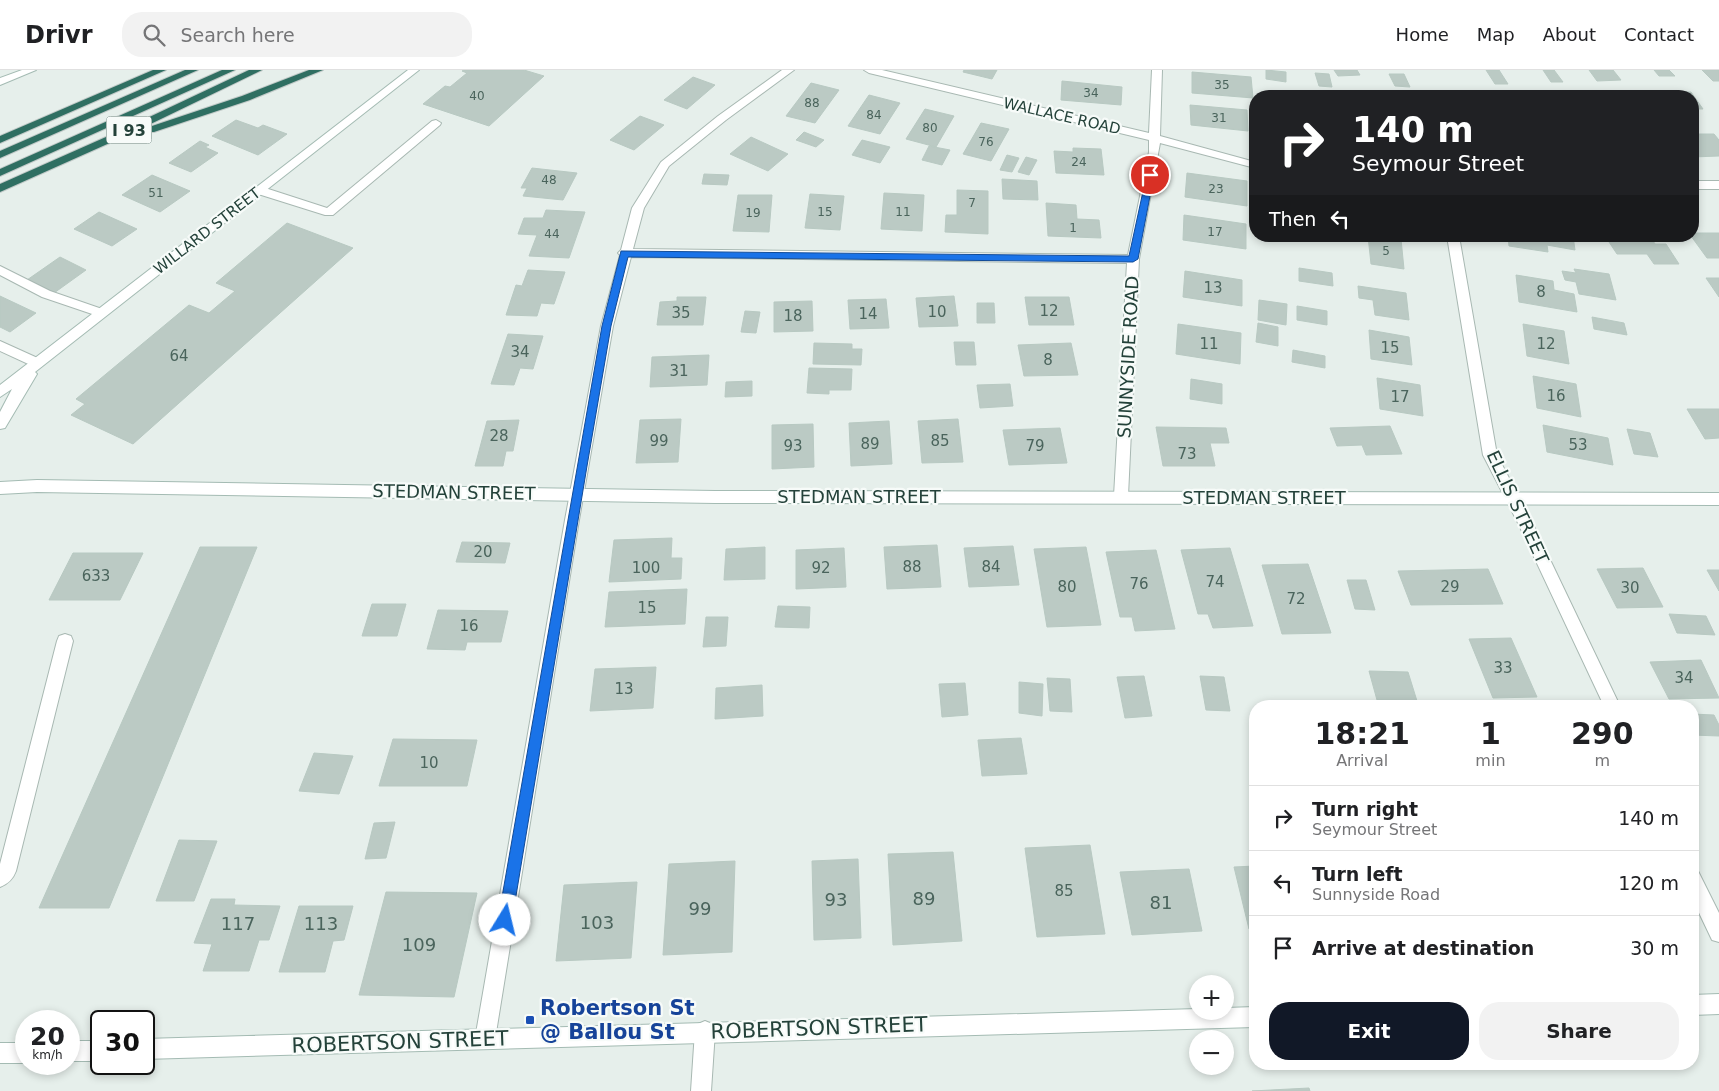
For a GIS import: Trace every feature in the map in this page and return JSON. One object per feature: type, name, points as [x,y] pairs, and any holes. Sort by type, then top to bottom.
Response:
[{"type":"highway","points":[[86,103],[138,70]]},
{"type":"highway","name":"I 93","points":[[0,140],[160,70]]},
{"type":"highway","name":"I 93","points":[[0,155],[193,70]]},
{"type":"highway","name":"I 93","points":[[0,174],[230,70]]},
{"type":"highway","name":"I 93","points":[[0,188],[257,70]]},
{"type":"highway","points":[[82,152],[246,98],[318,70]]},
{"type":"street","points":[[0,82],[30,70]]},
{"type":"street","name":"WILLARD STREET","points":[[0,392],[414,70]]},
{"type":"street","points":[[485,1040],[606,326],[638,208],[665,164],[722,118],[789,70]]},
{"type":"street","name":"WALLACE ROAD","points":[[869,70],[1249,162]]},
{"type":"street","name":"SUNNYSIDE ROAD","points":[[1121,496],[1133,259],[1153,159],[1157,70]]},
{"type":"street","points":[[259,190],[329,212],[436,122]]},
{"type":"street","points":[[1699,185],[1719,185]]},
{"type":"street","name":"ELLIS STREET","points":[[1454,242],[1490,455],[1514,499],[1609,700]]},
{"type":"street","points":[[624,254],[1133,259]]},
{"type":"street","points":[[0,270],[46,294],[101,313]]},
{"type":"street","points":[[0,346],[41,359],[14,396],[0,424]]},
{"type":"street","name":"STEDMAN STREET","points":[[0,488],[37,486],[715,496],[1121,496],[1719,500]]},
{"type":"street","points":[[0,878],[8,871],[65,641]]},
{"type":"street","points":[[1699,892],[1719,933]]},
{"type":"street","points":[[1699,1005],[1719,1004]]},
{"type":"street","name":"ROBERTSON STREET","points":[[155,1049],[1249,1017]]},
{"type":"street","points":[[701,1091],[705,1032]]},
{"type":"street","points":[[0,1054],[15,1053]]},
{"type":"building","points":[[524,70],[544,76],[489,126],[423,104],[445,86],[450,87],[467,73],[462,71]]},
{"type":"building","points":[[964,70],[997,70],[992,79],[963,72]]},
{"type":"building","points":[[1266,70],[1286,72],[1286,82],[1266,79]]},
{"type":"building","points":[[1334,70],[1357,70],[1360,75],[1338,76]]},
{"type":"building","points":[[1486,70],[1499,70],[1508,84],[1495,84]]},
{"type":"building","points":[[1543,70],[1554,70],[1563,82],[1551,82]]},
{"type":"building","points":[[1589,70],[1613,70],[1621,80],[1597,81]]},
{"type":"building","points":[[1654,70],[1669,70],[1675,76],[1659,76]]},
{"type":"building","points":[[1702,70],[1719,70],[1719,81],[1713,81]]},
{"type":"building","points":[[1192,72],[1251,77],[1252,90],[1249,90],[1249,98],[1192,93]]},
{"type":"building","points":[[1315,73],[1329,74],[1332,87],[1319,86]]},
{"type":"building","points":[[1389,74],[1404,74],[1410,87],[1395,86]]},
{"type":"building","points":[[693,77],[715,85],[687,109],[664,100]]},
{"type":"building","points":[[1062,81],[1122,87],[1121,105],[1061,100]]},
{"type":"building","points":[[811,83],[839,90],[815,123],[786,116]]},
{"type":"building","points":[[869,95],[900,103],[880,134],[848,126]]},
{"type":"building","points":[[1190,105],[1247,110],[1248,131],[1191,125]]},
{"type":"building","points":[[925,109],[954,116],[936,147],[906,139]]},
{"type":"building","points":[[640,116],[664,125],[634,150],[610,140]]},
{"type":"building","points":[[236,120],[258,128],[263,125],[287,134],[258,155],[212,136]]},
{"type":"building","points":[[981,123],[1009,129],[991,161],[963,154]]},
{"type":"building","points":[[804,132],[824,140],[816,147],[796,140]]},
{"type":"building","points":[[1699,134],[1714,134],[1719,140],[1719,156],[1699,157]]},
{"type":"building","points":[[751,137],[788,154],[768,171],[730,154]]},
{"type":"building","points":[[862,140],[890,147],[880,163],[852,155]]},
{"type":"building","points":[[200,141],[209,145],[205,147],[218,153],[191,172],[169,163]]},
{"type":"building","points":[[929,146],[950,150],[942,165],[922,160]]},
{"type":"building","points":[[1073,148],[1101,149],[1104,175],[1056,173],[1054,151],[1073,152]]},
{"type":"building","points":[[1007,155],[1019,158],[1012,172],[1000,170]]},
{"type":"building","points":[[1026,157],[1037,160],[1029,175],[1018,172]]},
{"type":"building","points":[[532,168],[577,173],[563,200],[523,196],[527,188],[521,188]]},
{"type":"building","points":[[1187,173],[1247,181],[1247,206],[1185,197]]},
{"type":"building","points":[[704,174],[729,175],[727,185],[702,184]]},
{"type":"building","points":[[152,175],[190,191],[160,212],[122,195]]},
{"type":"building","points":[[1002,179],[1037,181],[1038,200],[1003,199]]},
{"type":"building","points":[[957,190],[988,191],[988,234],[945,232],[946,215],[957,215]]},
{"type":"building","points":[[884,193],[924,195],[922,231],[881,229]]},
{"type":"building","points":[[810,194],[844,196],[840,230],[805,228]]},
{"type":"building","points":[[738,195],[772,195],[769,232],[733,231]]},
{"type":"building","points":[[1046,203],[1076,205],[1077,219],[1099,220],[1101,238],[1048,236]]},
{"type":"building","points":[[546,210],[585,212],[569,258],[529,256],[537,235],[518,234],[524,218],[543,218]]},
{"type":"building","points":[[99,212],[137,229],[112,246],[74,229]]},
{"type":"building","points":[[1184,215],[1246,224],[1246,249],[1183,240]]},
{"type":"building","points":[[287,223],[353,248],[133,444],[71,415],[85,404],[76,399],[189,305],[209,313],[235,291],[216,283]]},
{"type":"building","points":[[1699,233],[1719,233],[1719,258],[1707,258],[1695,242],[1699,242]]},
{"type":"building","points":[[1369,242],[1401,242],[1404,269],[1371,264]]},
{"type":"building","points":[[1509,242],[1574,242],[1575,250],[1547,245],[1548,252],[1509,246]]},
{"type":"building","points":[[1609,242],[1654,242],[1655,244],[1666,244],[1679,264],[1654,264],[1647,254],[1617,254]]},
{"type":"building","points":[[60,257],[86,270],[54,293],[27,280]]},
{"type":"building","points":[[1299,268],[1332,273],[1333,286],[1299,281]]},
{"type":"building","points":[[1574,269],[1609,274],[1616,300],[1579,294],[1576,282],[1565,280],[1562,271],[1576,273]]},
{"type":"building","points":[[528,270],[565,272],[554,304],[541,303],[537,316],[506,315],[516,285],[522,286]]},
{"type":"building","points":[[1185,271],[1242,280],[1242,306],[1183,297]]},
{"type":"building","points":[[1516,275],[1553,281],[1554,290],[1574,294],[1577,312],[1519,302]]},
{"type":"building","points":[[1706,278],[1719,278],[1719,297]]},
{"type":"building","points":[[1358,286],[1406,293],[1409,320],[1375,315],[1373,300],[1359,298]]},
{"type":"building","points":[[0,296],[36,313],[10,332],[0,327]]},
{"type":"building","points":[[954,296],[958,326],[919,327],[916,298]]},
{"type":"building","points":[[677,297],[706,297],[703,325],[657,325],[660,302],[677,301]]},
{"type":"building","points":[[1025,297],[1069,297],[1074,325],[1029,325]]},
{"type":"building","points":[[886,299],[889,328],[850,329],[848,300]]},
{"type":"building","points":[[1259,300],[1287,304],[1286,325],[1258,320]]},
{"type":"building","points":[[812,301],[813,331],[774,332],[774,302]]},
{"type":"building","points":[[977,303],[994,303],[995,323],[977,323]]},
{"type":"building","points":[[1297,306],[1327,311],[1327,325],[1297,320]]},
{"type":"building","points":[[745,311],[760,312],[756,333],[741,332]]},
{"type":"building","points":[[1592,317],[1624,323],[1627,335],[1594,329]]},
{"type":"building","points":[[1258,323],[1278,327],[1278,346],[1256,342]]},
{"type":"building","points":[[1178,324],[1241,333],[1240,364],[1176,354]]},
{"type":"building","points":[[1523,324],[1564,331],[1569,364],[1527,356]]},
{"type":"building","points":[[1369,330],[1409,337],[1412,365],[1371,359]]},
{"type":"building","points":[[508,334],[543,336],[533,369],[520,368],[514,385],[491,384]]},
{"type":"building","points":[[954,342],[974,342],[976,365],[956,365]]},
{"type":"building","points":[[814,343],[852,344],[852,349],[862,349],[861,365],[813,364]]},
{"type":"building","points":[[1071,343],[1078,375],[1024,376],[1018,345]]},
{"type":"building","points":[[1293,350],[1325,356],[1325,368],[1292,362]]},
{"type":"building","points":[[709,355],[707,385],[650,387],[652,357]]},
{"type":"building","points":[[809,368],[852,369],[851,390],[829,390],[829,394],[807,393]]},
{"type":"building","points":[[1533,376],[1576,384],[1581,417],[1537,408]]},
{"type":"building","points":[[1377,378],[1420,385],[1423,416],[1380,409]]},
{"type":"building","points":[[1191,379],[1222,384],[1222,404],[1190,399]]},
{"type":"building","points":[[752,381],[752,396],[725,397],[726,382]]},
{"type":"building","points":[[1010,384],[1013,406],[980,408],[977,385]]},
{"type":"building","points":[[1687,409],[1719,409],[1719,438],[1705,439]]},
{"type":"building","points":[[681,419],[678,462],[636,463],[640,420]]},
{"type":"building","points":[[958,419],[963,462],[922,463],[918,421]]},
{"type":"building","points":[[519,420],[513,451],[506,451],[503,466],[475,466],[487,421]]},
{"type":"building","points":[[889,421],[892,464],[851,466],[849,423]]},
{"type":"building","points":[[813,424],[814,467],[772,469],[772,425]]},
{"type":"building","points":[[1543,425],[1608,438],[1613,465],[1547,452]]},
{"type":"building","points":[[1390,426],[1402,454],[1366,455],[1362,445],[1337,446],[1330,428]]},
{"type":"building","points":[[1156,427],[1226,428],[1229,443],[1210,443],[1215,466],[1163,466]]},
{"type":"building","points":[[1060,428],[1067,463],[1009,465],[1003,430]]},
{"type":"building","points":[[1627,429],[1650,433],[1658,457],[1634,454]]},
{"type":"building","points":[[672,538],[671,558],[682,558],[681,579],[609,582],[614,540]]},
{"type":"building","points":[[462,542],[510,543],[505,563],[456,562]]},
{"type":"building","points":[[937,545],[941,587],[887,589],[884,547]]},
{"type":"building","points":[[1013,546],[1019,585],[969,587],[964,548]]},
{"type":"building","points":[[200,547],[257,547],[109,908],[39,908]]},
{"type":"building","points":[[765,547],[765,579],[724,580],[726,549]]},
{"type":"building","points":[[1086,547],[1101,625],[1047,627],[1034,549]]},
{"type":"building","points":[[844,548],[846,587],[796,589],[796,550]]},
{"type":"building","points":[[1230,548],[1253,626],[1213,628],[1208,614],[1198,614],[1181,550]]},
{"type":"building","points":[[1156,550],[1175,629],[1135,631],[1132,617],[1120,617],[1106,552]]},
{"type":"building","points":[[73,553],[143,553],[120,600],[49,600]]},
{"type":"building","points":[[1308,564],[1331,633],[1282,634],[1262,565]]},
{"type":"building","points":[[1643,568],[1663,607],[1617,608],[1597,569]]},
{"type":"building","points":[[1488,569],[1503,604],[1411,605],[1398,571]]},
{"type":"building","points":[[1707,570],[1719,570],[1719,591]]},
{"type":"building","points":[[1347,580],[1366,580],[1375,610],[1355,609]]},
{"type":"building","points":[[687,589],[685,624],[605,627],[609,592]]},
{"type":"building","points":[[372,604],[406,604],[397,636],[362,636]]},
{"type":"building","points":[[778,606],[810,607],[809,628],[775,627]]},
{"type":"building","points":[[438,610],[508,611],[501,642],[467,642],[465,650],[427,649]]},
{"type":"building","points":[[1669,614],[1706,616],[1715,635],[1677,633]]},
{"type":"building","points":[[706,617],[728,617],[726,646],[703,647]]},
{"type":"building","points":[[1511,638],[1537,697],[1493,698],[1469,639]]},
{"type":"building","points":[[1701,660],[1719,698],[1669,699],[1650,662]]},
{"type":"building","points":[[656,667],[653,708],[590,711],[595,669]]},
{"type":"building","points":[[1369,671],[1408,672],[1417,700],[1377,700]]},
{"type":"building","points":[[1144,676],[1152,716],[1125,718],[1117,677]]},
{"type":"building","points":[[1200,676],[1224,677],[1230,711],[1206,710]]},
{"type":"building","points":[[1047,678],[1070,679],[1072,712],[1050,711]]},
{"type":"building","points":[[1019,682],[1043,684],[1042,716],[1019,713]]},
{"type":"building","points":[[965,683],[968,715],[942,717],[939,684]]},
{"type":"building","points":[[762,685],[763,716],[715,719],[716,688]]},
{"type":"building","points":[[1699,714],[1714,715],[1719,725],[1719,736],[1699,735]]},
{"type":"building","points":[[1021,738],[1027,774],[982,776],[978,740]]},
{"type":"building","points":[[393,739],[477,740],[467,786],[379,786]]},
{"type":"building","points":[[314,753],[353,756],[339,794],[299,791]]},
{"type":"building","points":[[395,822],[386,858],[365,859],[374,823]]},
{"type":"building","points":[[179,840],[217,841],[194,901],[156,901]]},
{"type":"building","points":[[1090,845],[1105,934],[1037,937],[1025,848]]},
{"type":"building","points":[[953,852],[962,941],[893,945],[888,854]]},
{"type":"building","points":[[858,859],[861,938],[814,940],[812,861]]},
{"type":"building","points":[[735,861],[732,952],[663,955],[669,864]]},
{"type":"building","points":[[1249,866],[1249,929],[1234,867]]},
{"type":"building","points":[[1189,869],[1202,931],[1132,935],[1120,872]]},
{"type":"building","points":[[637,882],[631,958],[556,961],[564,885]]},
{"type":"building","points":[[386,892],[477,893],[454,997],[359,995]]},
{"type":"building","points":[[211,899],[235,899],[234,905],[280,906],[269,940],[259,940],[249,971],[203,971],[212,944],[194,943]]},
{"type":"building","points":[[299,906],[353,906],[344,940],[333,941],[325,972],[279,972]]},
{"type":"building","points":[[1309,1088],[1310,1091],[1252,1091]]},
{"type":"place","name":"Robertson St @ Ballou St","points":[[530,1020]]},
{"type":"route","points":[[505,920],[606,326],[624,254],[1133,259],[1150,175]]}]
